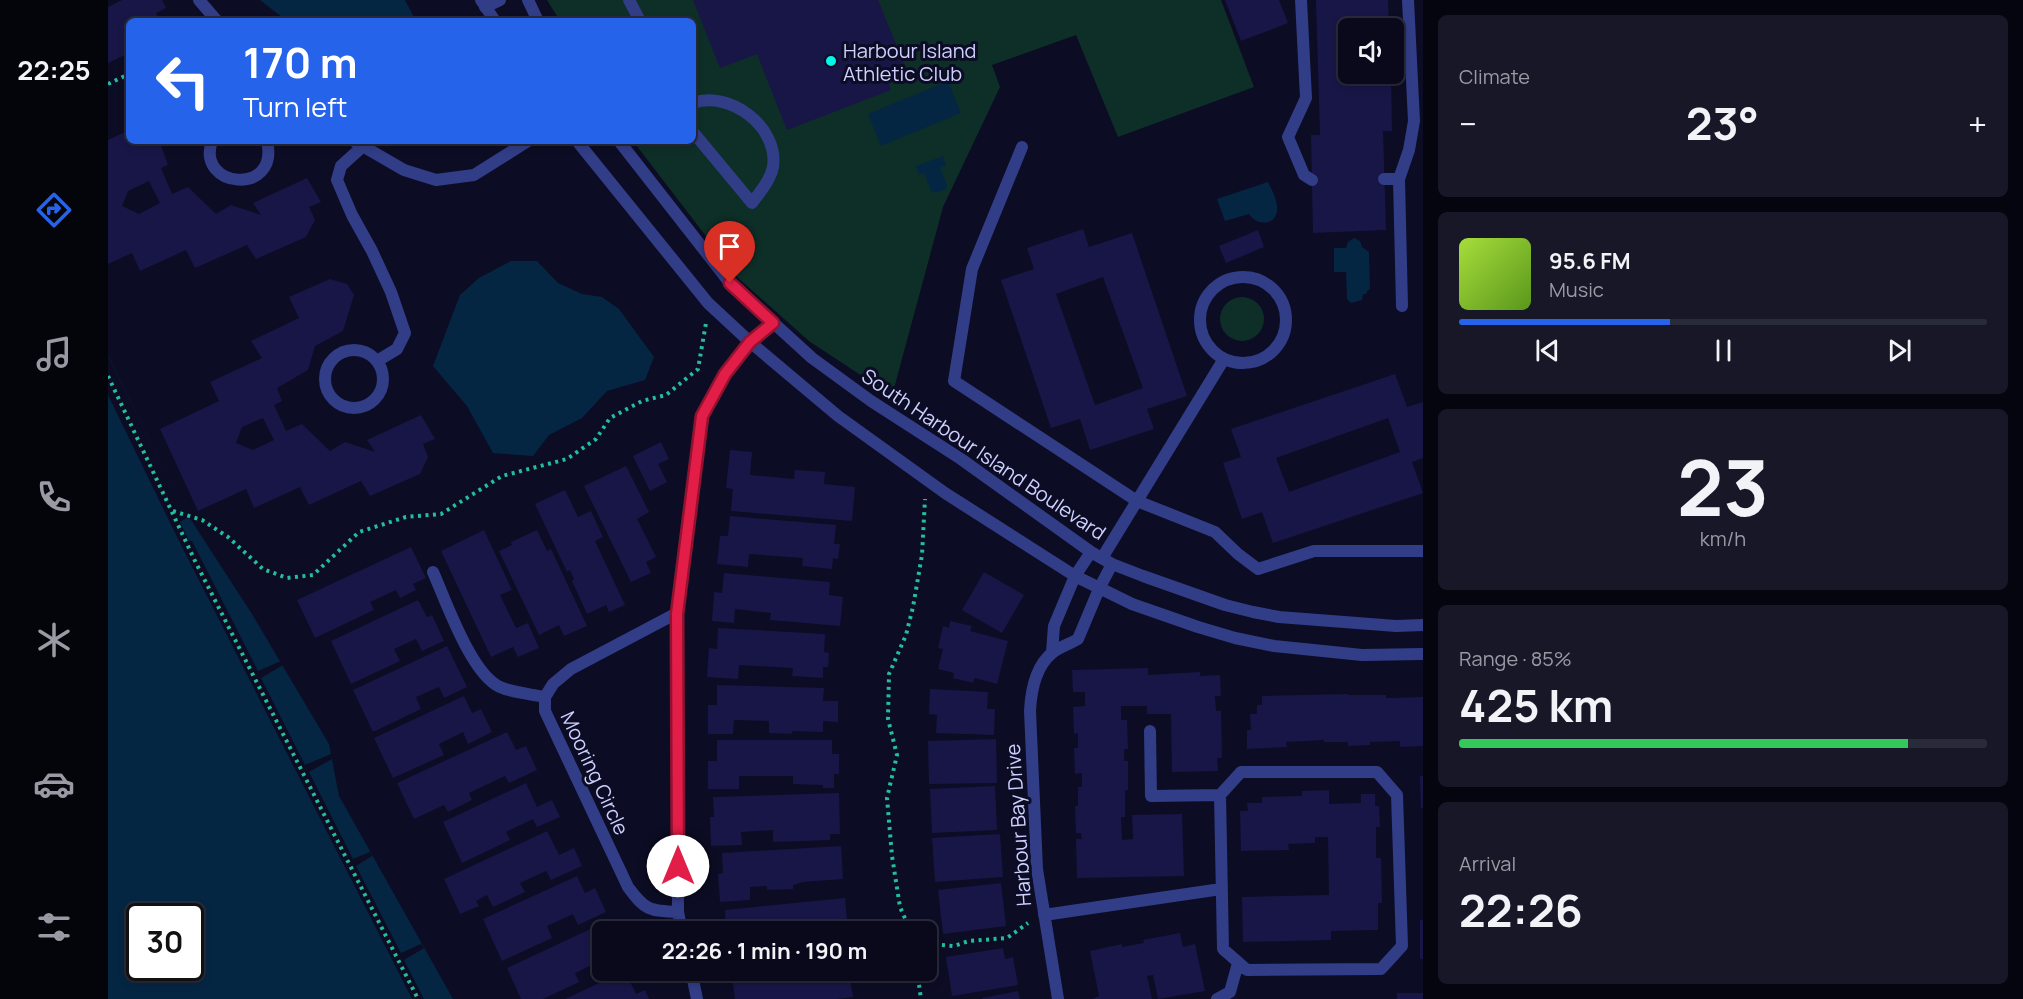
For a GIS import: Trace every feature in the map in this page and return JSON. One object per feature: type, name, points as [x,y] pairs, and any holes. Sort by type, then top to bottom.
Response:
[{"type":"street","points":[[199,0],[214,18]]},
{"type":"street","points":[[493,18],[483,4],[500,0]]},
{"type":"street","points":[[528,0],[537,18]]},
{"type":"street","points":[[629,0],[638,18]]},
{"type":"street","points":[[1301,0],[1305,98],[1288,137],[1304,175],[1312,180]]},
{"type":"street","points":[[1402,306],[1399,179],[1409,150],[1414,121],[1408,0]]},
{"type":"street","points":[[696,102],[709,98],[725,101],[743,110],[766,135],[773,152],[773,167],[769,180],[752,203],[696,136]]},
{"type":"street","points":[[212,144],[210,157],[213,165],[219,173],[237,181],[247,180],[263,170],[268,161],[268,144]]},
{"type":"street","points":[[377,361],[397,349],[405,333],[391,292],[337,180],[341,166],[358,144],[404,170],[436,180],[474,175],[523,144]]},
{"type":"street","points":[[579,144],[708,303],[750,342],[838,416],[926,480],[1075,576],[1099,589],[1164,616],[1235,638],[1264,644],[1362,655],[1423,654]]},
{"type":"street","name":"South Harbour Island Boulevard","points":[[621,144],[730,283],[812,358],[871,401],[961,459],[1102,558],[1225,605],[1262,614],[1396,626],[1423,625]]},
{"type":"street","points":[[1022,147],[972,269],[954,381],[1137,501],[1215,532],[1258,569],[1314,551],[1423,551]]},
{"type":"street","points":[[1384,179],[1399,179]]},
{"type":"street","points":[[1246,277],[1261,280],[1274,289],[1287,313],[1287,326],[1283,339],[1275,351],[1264,359],[1237,364],[1224,359],[1213,351],[1204,339],[1200,325],[1201,310],[1207,296],[1218,285],[1231,278],[1246,277]]},
{"type":"street","points":[[680,921],[677,614],[702,416],[725,374],[750,342],[773,323]]},
{"type":"street","points":[[350,350],[360,351],[377,361],[383,378],[381,388],[371,403],[363,407],[344,406],[330,396],[324,377],[332,359],[340,353],[350,350]]},
{"type":"street","points":[[1102,558],[1224,359]]},
{"type":"street","name":"Harbour Bay Drive","points":[[1058,999],[1037,869],[1033,820],[1030,711],[1035,678],[1052,652],[1054,626],[1075,576],[1102,558]]},
{"type":"street","name":"Harbour Bay Drive","points":[[1052,652],[1078,639],[1099,589],[1102,558]]},
{"type":"street","points":[[433,572],[469,652],[481,672],[499,687],[545,697]]},
{"type":"street","name":"Mooring Circle","points":[[677,614],[572,669],[553,684],[545,697],[545,711],[627,887],[641,905],[657,912],[678,912]]},
{"type":"street","points":[[1150,730],[1150,796],[1220,795]]},
{"type":"street","points":[[1241,772],[1377,772],[1397,795],[1402,946],[1381,969],[1247,970],[1223,949],[1221,889],[1220,795],[1241,772]]},
{"type":"street","points":[[1044,915],[1221,889]]},
{"type":"street","points":[[1217,999],[1230,992],[1238,963]]},
{"type":"street","points":[[693,981],[697,999]]},
{"type":"path","points":[[108,84],[126,75]]},
{"type":"path","points":[[172,511],[202,520],[228,537],[263,569],[287,578],[313,575],[359,532],[406,517],[441,514],[502,476],[567,459],[596,439],[610,418],[642,401],[666,395],[698,369],[704,343],[708,303]]},
{"type":"path","points":[[108,376],[195,561],[418,999]]},
{"type":"path","points":[[906,921],[900,907],[892,856],[887,798],[897,755],[888,719],[889,674],[906,635],[913,607],[922,555],[926,480]]},
{"type":"path","points":[[937,945],[954,946],[969,941],[1007,938],[1021,926],[1044,915]]},
{"type":"path","points":[[919,981],[921,999]]},
{"type":"green space","points":[[547,0],[1221,0],[1254,87],[1118,137],[1076,35],[992,65],[1000,87],[943,207],[892,396],[809,341],[738,278],[635,144],[696,144],[696,18],[558,18]]},
{"type":"green space","points":[[1242,297],[1257,304],[1264,319],[1257,334],[1242,341],[1227,334],[1220,319],[1227,304]]},
{"type":"water","points":[[260,0],[405,0],[414,18],[283,18]]},
{"type":"water","points":[[948,81],[961,113],[881,146],[868,114]]},
{"type":"water","points":[[943,156],[946,165],[940,168],[947,185],[946,189],[936,193],[931,191],[924,173],[919,175],[916,166]]},
{"type":"water","points":[[1268,182],[1277,207],[1276,216],[1273,219],[1269,222],[1260,222],[1249,214],[1225,221],[1217,199]]},
{"type":"water","points":[[1354,238],[1360,241],[1362,247],[1369,252],[1370,289],[1363,294],[1362,300],[1351,303],[1347,299],[1346,272],[1334,272],[1334,248],[1346,248],[1348,242]]},
{"type":"water","points":[[511,261],[537,261],[558,283],[582,294],[602,297],[619,309],[654,357],[645,380],[607,391],[582,418],[549,435],[533,456],[493,453],[467,406],[433,366],[460,295],[479,278]]},
{"type":"water","points":[[108,355],[187,518],[191,520],[252,614],[329,744],[339,796],[453,999],[108,999]]},
{"type":"pier","points":[[108,356],[187,518],[180,522],[189,541],[192,541],[258,671],[281,661],[283,665],[261,678],[305,765],[331,754],[332,759],[309,772],[353,859],[370,852],[372,856],[356,866],[401,953],[421,944],[424,948],[404,960],[424,999],[412,999],[178,539],[108,395]]},
{"type":"building","points":[[122,0],[162,0],[166,8],[156,13],[158,18],[126,18],[126,54],[108,63],[108,7]]},
{"type":"building","name":"Harbour Island Athletic Club","points":[[693,0],[878,0],[906,69],[886,77],[891,90],[787,130],[757,54],[720,68]]},
{"type":"building","points":[[1225,0],[1279,0],[1288,23],[1241,41]]},
{"type":"building","points":[[1316,0],[1388,0],[1389,18],[1338,18],[1338,84],[1391,84],[1392,131],[1383,131],[1386,230],[1313,233],[1311,135],[1320,135]]},
{"type":"building","points":[[126,131],[126,144],[163,144],[161,145],[168,165],[161,168],[172,194],[188,187],[216,214],[231,205],[261,215],[253,203],[307,178],[321,202],[309,207],[315,220],[306,237],[256,259],[247,245],[195,268],[186,250],[140,271],[132,253],[108,264],[108,140]],"holes":[[[149,181],[160,203],[139,214],[122,206],[128,191]]]},
{"type":"building","points":[[1083,229],[1089,247],[1132,233],[1187,396],[1147,409],[1154,429],[1090,450],[1080,419],[1051,428],[1001,280],[1034,269],[1027,248]],"holes":[[[1103,277],[1143,388],[1095,405],[1056,294]]]},
{"type":"building","points":[[1258,230],[1264,247],[1226,263],[1219,246]]},
{"type":"building","points":[[330,279],[347,284],[354,295],[343,331],[315,346],[308,370],[277,388],[282,401],[274,405],[286,431],[302,424],[330,451],[345,442],[375,452],[367,440],[421,415],[435,439],[423,444],[428,457],[420,474],[370,496],[361,481],[309,505],[300,487],[254,508],[246,489],[198,511],[160,429],[219,401],[210,382],[262,358],[251,341],[299,318],[289,297]],"holes":[[[263,418],[274,440],[253,450],[236,443],[242,427]]]},
{"type":"building","points":[[1395,374],[1407,407],[1423,402],[1423,458],[1412,462],[1423,493],[1273,543],[1262,512],[1242,519],[1223,463],[1241,457],[1231,429]],"holes":[[[1388,418],[1400,452],[1289,492],[1276,458]]]},
{"type":"building","points":[[661,442],[669,459],[658,464],[667,482],[650,491],[633,456]]},
{"type":"building","points":[[730,450],[752,452],[750,475],[794,479],[795,470],[825,472],[824,484],[855,487],[852,521],[731,511],[733,489],[726,488]]},
{"type":"building","points":[[626,466],[649,512],[637,519],[656,557],[646,562],[651,573],[631,582],[584,486]]},
{"type":"building","points":[[565,490],[578,517],[591,511],[603,537],[595,541],[625,605],[609,612],[606,605],[587,614],[572,581],[574,579],[570,570],[567,572],[535,504]]},
{"type":"building","points":[[730,516],[836,525],[834,544],[840,544],[838,559],[833,558],[832,569],[802,566],[803,558],[749,554],[748,567],[717,564],[720,536],[728,536]]},
{"type":"building","points":[[484,530],[512,590],[500,595],[516,628],[528,623],[539,648],[518,657],[513,647],[491,657],[441,551]]},
{"type":"building","points":[[537,530],[547,551],[551,549],[587,626],[564,636],[559,625],[539,635],[499,551],[512,545],[511,542]]},
{"type":"building","points":[[411,547],[426,578],[413,584],[416,590],[400,598],[396,590],[370,602],[374,610],[315,638],[297,600]]},
{"type":"building","points":[[984,572],[1024,595],[1002,633],[962,610]]},
{"type":"building","points":[[724,573],[830,582],[829,595],[843,597],[840,626],[770,620],[771,613],[735,609],[734,623],[712,621],[714,592],[722,593]]},
{"type":"building","points":[[418,600],[427,617],[432,615],[444,641],[422,651],[416,639],[394,649],[400,661],[351,684],[331,641]]},
{"type":"building","points":[[950,621],[972,626],[970,631],[1008,641],[997,684],[975,678],[973,683],[953,678],[954,673],[938,669],[943,649],[938,648],[943,626],[949,628]]},
{"type":"building","points":[[718,628],[825,634],[824,652],[829,653],[828,667],[823,667],[823,678],[792,676],[793,668],[739,665],[738,679],[707,677],[709,648],[717,649]]},
{"type":"building","points":[[447,646],[467,687],[444,698],[439,687],[416,697],[421,709],[373,732],[353,690]]},
{"type":"building","points":[[1148,668],[1148,675],[1200,672],[1200,676],[1220,675],[1221,696],[1215,696],[1216,711],[1221,711],[1222,758],[1217,758],[1218,771],[1172,772],[1171,714],[1147,714],[1147,706],[1121,706],[1121,720],[1127,720],[1128,749],[1124,749],[1124,761],[1128,761],[1128,790],[1125,790],[1125,817],[1121,817],[1122,840],[1133,839],[1132,815],[1182,814],[1184,876],[1077,878],[1076,839],[1082,839],[1081,833],[1076,833],[1075,806],[1078,806],[1078,787],[1082,787],[1082,773],[1075,774],[1074,748],[1078,748],[1078,733],[1074,734],[1073,707],[1085,706],[1085,692],[1073,692],[1072,670]]},
{"type":"building","points":[[717,685],[824,688],[823,701],[838,701],[838,722],[823,721],[823,732],[792,731],[792,734],[769,733],[769,721],[734,720],[733,734],[708,734],[708,705],[717,705]]},
{"type":"building","points":[[930,689],[988,692],[987,709],[995,709],[994,735],[936,733],[937,715],[929,714]]},
{"type":"building","points":[[1386,695],[1386,698],[1423,697],[1423,746],[1400,747],[1400,741],[1370,742],[1370,745],[1348,746],[1348,742],[1324,742],[1324,740],[1286,742],[1287,747],[1247,749],[1247,730],[1251,730],[1250,714],[1257,714],[1257,705],[1262,705],[1262,696]]},
{"type":"building","points":[[464,696],[472,713],[481,709],[492,732],[468,744],[463,732],[439,744],[444,755],[393,778],[374,738]]},
{"type":"building","points":[[507,732],[516,750],[526,746],[537,770],[509,783],[505,776],[469,793],[472,800],[448,812],[444,805],[414,819],[397,783]]},
{"type":"building","points":[[996,739],[997,783],[929,784],[928,741]]},
{"type":"building","points":[[717,740],[832,740],[832,754],[839,754],[839,774],[834,774],[834,788],[823,788],[823,785],[793,784],[793,776],[739,776],[739,789],[708,789],[708,761],[717,761]]},
{"type":"building","points":[[1420,776],[1423,776],[1423,808],[1421,808]]},
{"type":"building","points":[[526,783],[537,807],[552,800],[560,817],[537,827],[533,819],[506,832],[510,840],[462,863],[443,822]]},
{"type":"building","points":[[995,786],[997,830],[932,833],[930,789]]},
{"type":"building","points":[[1329,790],[1329,804],[1361,803],[1361,794],[1375,794],[1375,806],[1379,806],[1380,827],[1376,827],[1376,858],[1381,858],[1382,903],[1378,903],[1378,930],[1331,931],[1331,940],[1243,942],[1242,897],[1329,895],[1328,837],[1315,837],[1315,843],[1288,844],[1289,850],[1241,851],[1240,811],[1248,811],[1247,803],[1262,803],[1262,797],[1302,796],[1302,791]]},
{"type":"building","points":[[839,793],[840,834],[830,834],[830,840],[773,842],[773,830],[741,832],[742,845],[711,846],[710,817],[714,817],[713,797]]},
{"type":"building","points":[[547,831],[559,855],[574,848],[582,866],[551,880],[546,871],[520,883],[525,892],[493,907],[487,895],[476,901],[479,906],[460,914],[444,879]]},
{"type":"building","points":[[1000,834],[1003,877],[935,882],[932,838]]},
{"type":"building","points":[[841,846],[843,879],[803,882],[793,885],[793,889],[767,890],[767,886],[750,887],[750,900],[720,902],[718,874],[723,873],[722,853]]},
{"type":"building","points":[[577,876],[585,893],[595,888],[606,912],[578,925],[573,914],[547,926],[552,938],[502,961],[483,919]]},
{"type":"building","points":[[1001,883],[1006,926],[943,934],[938,890]]},
{"type":"building","points":[[845,898],[847,921],[726,921],[725,910]]},
{"type":"building","points":[[1420,920],[1423,920],[1423,959],[1420,959]]},
{"type":"building","points":[[592,928],[592,965],[575,973],[579,982],[543,999],[521,999],[507,968]]},
{"type":"building","points":[[1180,933],[1183,947],[1195,944],[1205,991],[1158,999],[1153,975],[1147,976],[1152,999],[1092,999],[1099,996],[1090,951],[1122,944],[1122,947],[1144,943],[1143,940]]},
{"type":"building","points":[[1003,948],[1005,959],[1013,957],[1018,985],[952,996],[946,957]]},
{"type":"building","points":[[604,981],[630,981],[636,994],[645,990],[649,999],[565,999]]},
{"type":"building","points":[[733,981],[850,981],[853,997],[837,999],[735,999]]},
{"type":"building","points":[[1018,991],[1020,999],[982,999],[982,998]]},
{"type":"building","points":[[1397,993],[1423,993],[1423,999],[1397,999]]},
{"type":"place","name":"Harbour Island Athletic Club","points":[[831,61]]},
{"type":"route","points":[[678,866],[677,614],[702,416],[725,374],[750,342],[773,323],[730,283]]}]
